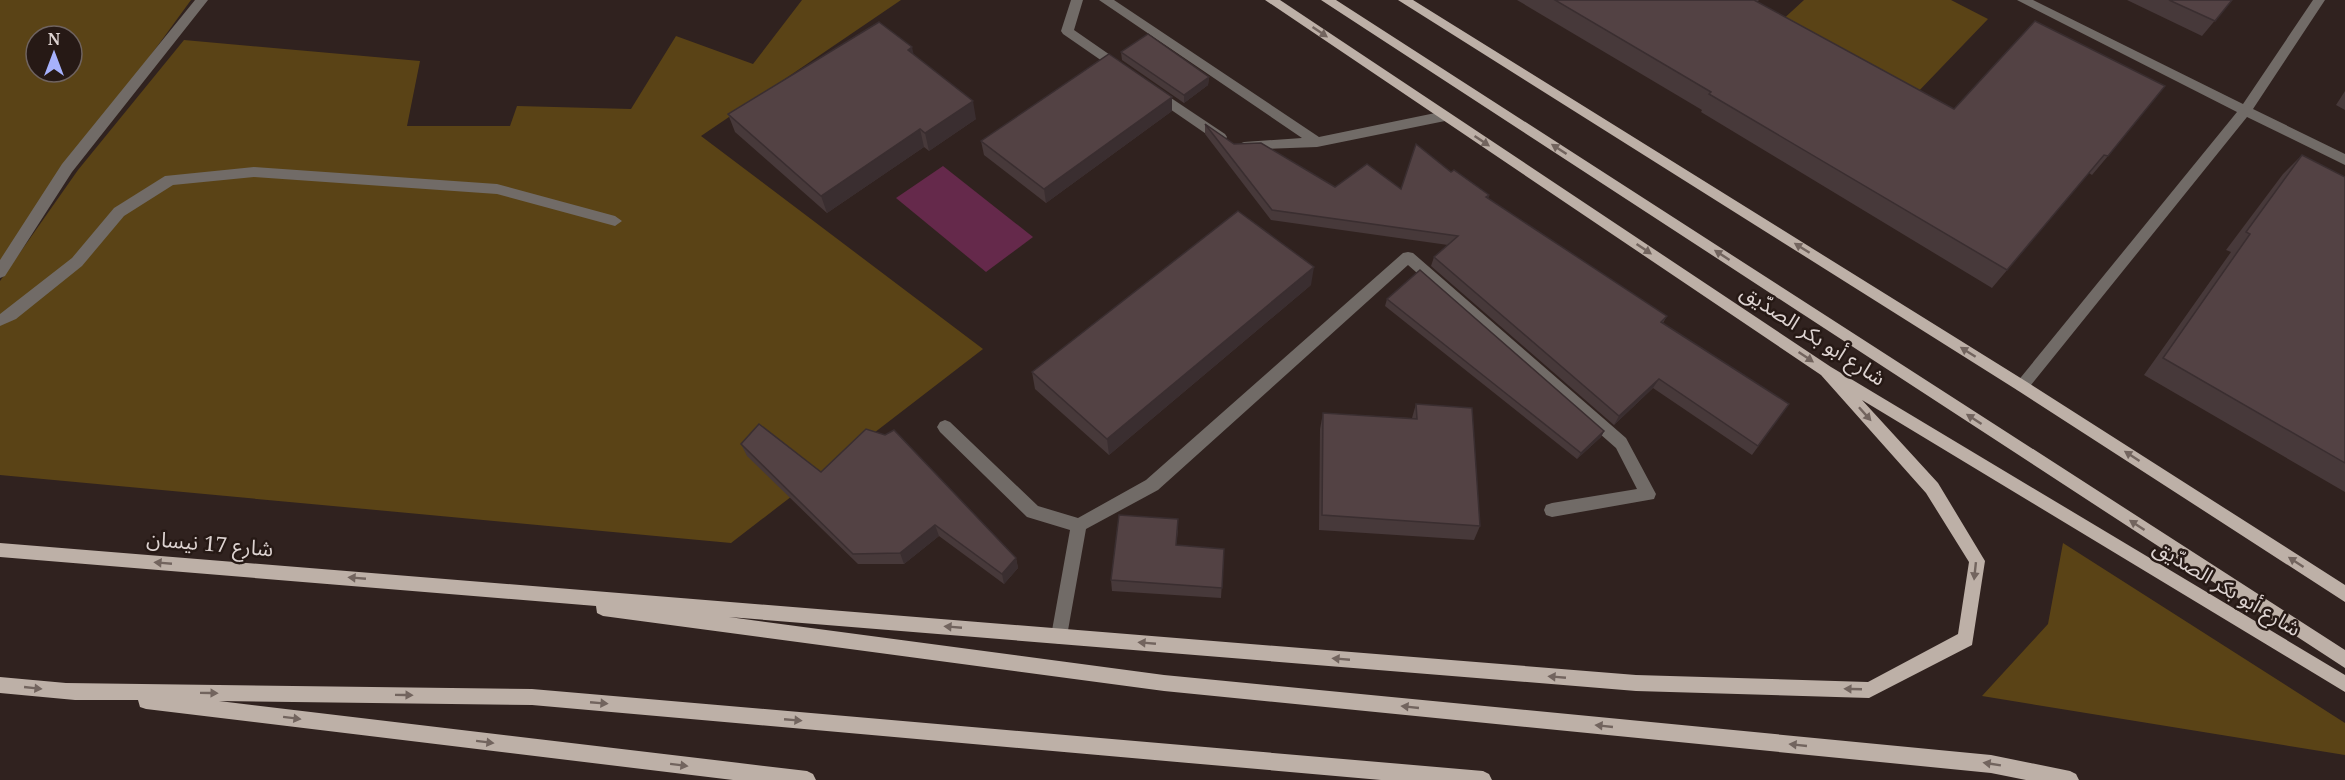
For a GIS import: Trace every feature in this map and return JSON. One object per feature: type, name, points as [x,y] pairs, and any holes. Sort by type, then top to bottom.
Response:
[{"type":"main road","name":"شارع أبو بكر الصدّيق","points":[[1271,0],[1826,370],[2345,684]]},
{"type":"main road","points":[[1327,0],[2345,660]]},
{"type":"main road","points":[[1404,0],[2022,386],[2345,594]]},
{"type":"main road","points":[[416,583],[1636,683],[1869,690],[1966,639],[1977,561],[1932,488],[1826,370]]},
{"type":"main road","name":"شارع 17 نيسان","points":[[0,550],[416,583]]},
{"type":"main road","points":[[416,583],[1164,683],[1991,764],[2070,780]]},
{"type":"main road","points":[[0,685],[67,691],[807,780]]},
{"type":"main road","points":[[67,691],[532,697],[1483,780]]},
{"type":"street","points":[[0,272],[67,168],[202,0]]},
{"type":"street","points":[[1077,0],[1067,31],[1235,147],[1317,142],[1445,116]]},
{"type":"street","points":[[1105,0],[1317,142]]},
{"type":"street","points":[[2024,0],[2345,160]]},
{"type":"street","points":[[2022,386],[2246,110],[2319,0]]},
{"type":"street","points":[[0,320],[10,315],[77,262],[119,212],[170,180],[254,171],[496,189],[615,221]]},
{"type":"street","points":[[945,427],[1034,512],[1080,525],[1152,485],[1408,257],[1621,442],[1648,494],[1552,510]]},
{"type":"street","points":[[1059,636],[1080,525]]},
{"type":"shaded area","points":[[0,0],[191,0],[0,262]]},
{"type":"shaded area","points":[[802,0],[901,0],[701,136],[983,349],[731,543],[0,475],[0,281],[78,170],[184,40],[420,61],[407,126],[510,126],[517,106],[631,109],[676,36],[753,64]]},
{"type":"shaded area","points":[[1804,0],[1951,0],[1988,19],[1914,96],[1779,23]]},
{"type":"shaded area","points":[[943,166],[1033,237],[986,272],[896,198]]},
{"type":"shaded area","points":[[2063,543],[2345,723],[2345,755],[1982,696],[2048,624]]},
{"type":"building","points":[[1555,0],[1754,0],[1954,109],[2035,21],[2165,86],[2108,156],[2104,155],[2007,270]]},
{"type":"building","points":[[2169,0],[2232,0],[2215,21]]},
{"type":"building","points":[[879,22],[912,47],[908,50],[973,101],[925,133],[920,129],[821,196],[728,114]]},
{"type":"building","points":[[1148,34],[1209,77],[1184,95],[1121,52]]},
{"type":"building","points":[[1109,54],[1172,97],[1044,189],[981,141]]},
{"type":"building","points":[[1205,124],[1234,144],[1261,143],[1335,187],[1367,164],[1401,189],[1416,144],[1451,172],[1454,170],[1489,195],[1486,197],[1667,316],[1661,322],[1789,404],[1758,446],[1659,379],[1619,416],[1434,257],[1458,236],[1272,210]]},
{"type":"building","points":[[2302,155],[2345,177],[2345,463],[2163,358],[2250,234],[2246,232]]},
{"type":"building","points":[[1238,211],[1314,267],[1107,439],[1032,372]]},
{"type":"building","points":[[1420,270],[1604,431],[1581,453],[1387,299]]},
{"type":"building","points":[[1416,404],[1472,408],[1480,526],[1322,515],[1323,413],[1417,419]]},
{"type":"building","points":[[759,424],[821,472],[866,429],[885,435],[894,430],[1016,558],[1002,574],[935,525],[900,553],[853,554],[741,444]]},
{"type":"building","points":[[1119,515],[1178,519],[1176,545],[1224,549],[1222,588],[1111,580]]}]
